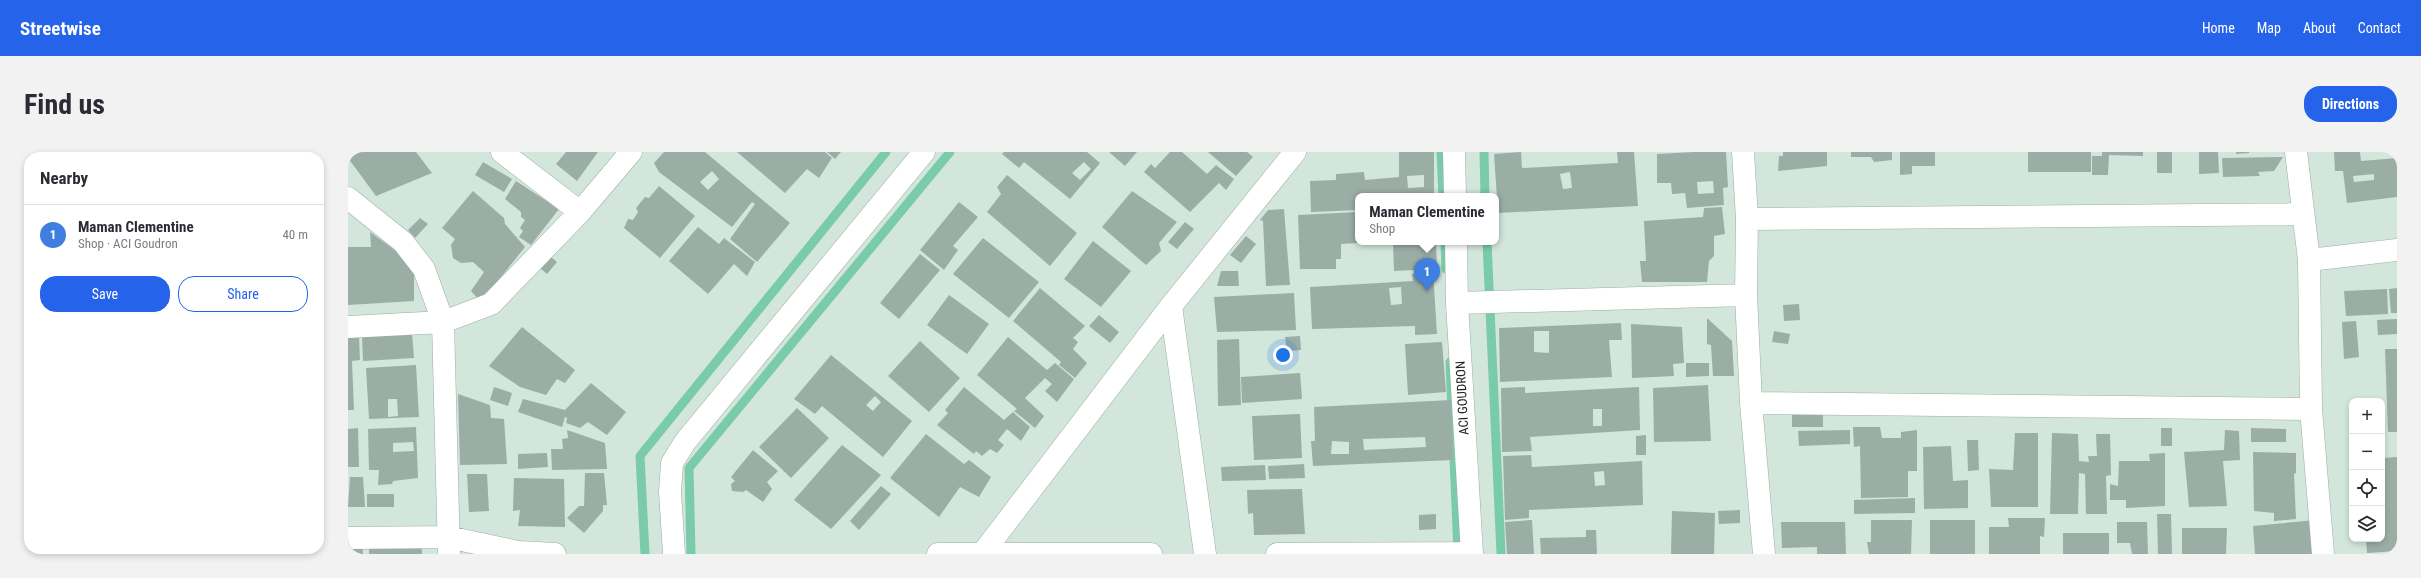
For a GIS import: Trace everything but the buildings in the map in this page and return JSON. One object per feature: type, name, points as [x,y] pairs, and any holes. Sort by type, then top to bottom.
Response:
[{"type":"street","points":[[502,152],[580,212]]},
{"type":"street","points":[[348,327],[443,322],[491,304],[580,212],[632,152]]},
{"type":"street","points":[[674,554],[670,492],[672,463],[685,442],[924,152]]},
{"type":"street","points":[[982,553],[1171,306],[1294,152]]},
{"type":"street","points":[[1454,152],[1455,193]]},
{"type":"street","points":[[1743,152],[1747,219],[1746,295],[1751,403],[1764,554]]},
{"type":"street","points":[[2296,152],[2309,260],[2311,409],[2322,554]]},
{"type":"street","points":[[348,198],[403,242],[424,269],[443,322],[448,546]]},
{"type":"street","points":[[1747,219],[2303,214]]},
{"type":"street","name":"ACI GOUDRON","points":[[1456,245],[1457,303],[1472,553]]},
{"type":"street","points":[[2309,260],[2397,250]]},
{"type":"street","points":[[1457,303],[1746,295]]},
{"type":"street","points":[[1171,306],[1205,554]]},
{"type":"street","points":[[1751,403],[2311,409]]},
{"type":"street","points":[[348,538],[555,554]]},
{"type":"street","points":[[1277,554],[1472,553]]},
{"type":"street","points":[[938,554],[1151,554]]},
{"type":"waterway","points":[[645,554],[640,456],[886,152]]},
{"type":"waterway","points":[[691,554],[689,468],[950,152]]},
{"type":"waterway","points":[[1441,152],[1443,193]]},
{"type":"waterway","points":[[1484,152],[1485,193]]},
{"type":"waterway","points":[[1445,245],[1446,269]]},
{"type":"waterway","points":[[1487,245],[1501,554]]},
{"type":"waterway","points":[[1450,362],[1458,554]]},
{"type":"place","name":"Maman Clementine","points":[[1427,291]]}]
